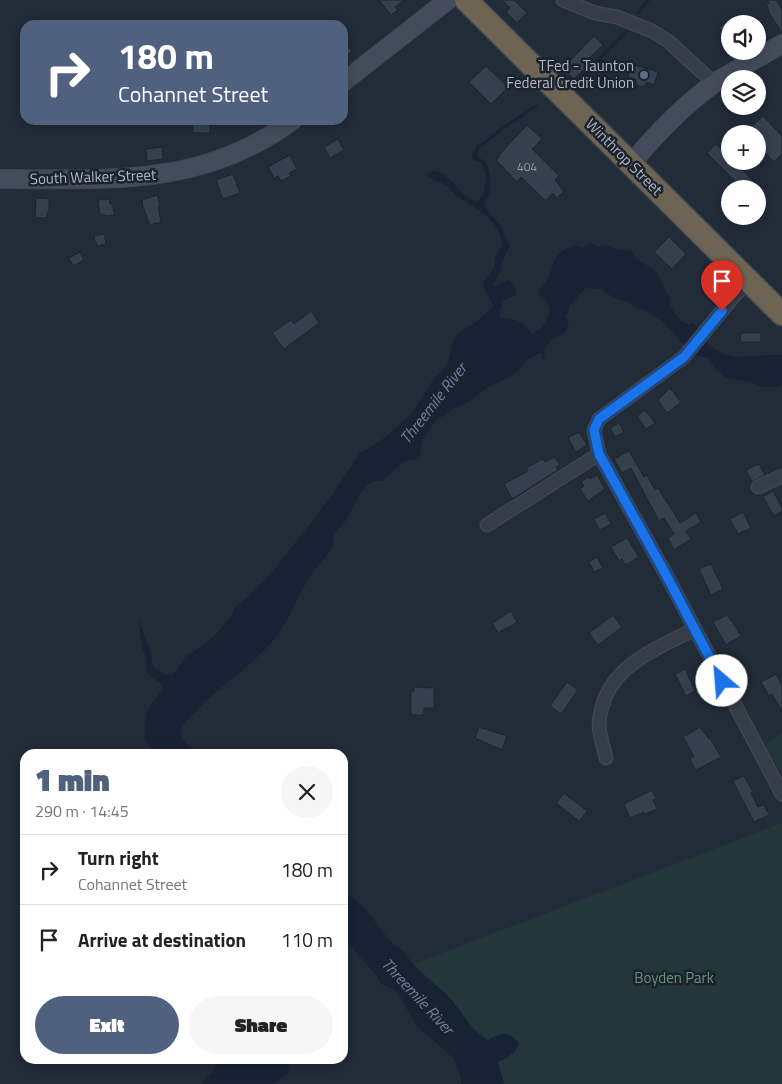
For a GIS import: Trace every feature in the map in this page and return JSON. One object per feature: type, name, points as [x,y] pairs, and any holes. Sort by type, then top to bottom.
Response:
[{"type":"highway","name":"Winthrop Street","points":[[465,1],[782,314]]},
{"type":"street","points":[[563,0],[595,13],[617,17],[652,31],[668,41],[715,84]]},
{"type":"street","points":[[348,79],[465,1]]},
{"type":"street","points":[[631,164],[657,134],[715,84],[782,44]]},
{"type":"street","name":"South Walker Street","points":[[0,179],[108,179],[161,175],[184,171],[230,156],[257,143],[285,125]]},
{"type":"street","points":[[749,281],[734,296],[687,354],[599,419],[594,430],[599,454],[695,628],[782,794]]},
{"type":"street","points":[[487,525],[599,454]]},
{"type":"street","points":[[758,488],[782,476]]},
{"type":"street","points":[[606,758],[599,725],[606,696],[619,675],[635,661],[695,628]]},
{"type":"green space","points":[[782,732],[782,775],[765,746]]},
{"type":"green space","name":"Boyden Park","points":[[782,823],[782,1084],[504,1084],[497,1062],[508,1057],[495,1036],[487,1041],[472,1027],[450,998],[413,964]]},
{"type":"water","name":"Threemile River","points":[[478,143],[480,147],[477,154],[486,163],[491,178],[489,195],[484,204],[485,208],[501,226],[510,246],[502,261],[500,273],[493,287],[508,280],[515,286],[517,294],[504,301],[500,317],[516,320],[527,327],[532,334],[542,327],[550,309],[546,300],[539,294],[539,289],[548,279],[556,257],[562,251],[575,245],[583,247],[591,243],[599,247],[603,245],[620,250],[630,250],[638,260],[653,269],[659,276],[669,295],[671,308],[681,321],[689,325],[693,323],[707,343],[727,355],[744,357],[782,355],[782,385],[777,387],[761,387],[751,382],[726,378],[715,368],[710,360],[698,356],[660,320],[645,310],[614,298],[601,289],[585,288],[569,307],[569,311],[565,316],[569,325],[563,335],[554,338],[545,348],[544,361],[542,354],[539,353],[528,359],[515,374],[488,387],[467,403],[437,418],[421,443],[418,459],[404,461],[382,481],[375,481],[364,489],[346,520],[335,533],[331,549],[308,579],[277,636],[249,665],[201,706],[180,729],[182,737],[193,749],[153,749],[145,740],[145,726],[147,712],[159,695],[162,684],[147,674],[146,656],[142,648],[138,619],[149,646],[153,666],[167,675],[172,675],[186,656],[216,634],[232,615],[235,607],[249,596],[274,570],[330,498],[359,454],[386,437],[413,412],[433,380],[448,364],[456,336],[479,320],[493,307],[483,283],[494,268],[495,258],[502,246],[498,230],[487,216],[457,196],[448,186],[433,180],[426,174],[430,171],[444,175],[465,195],[478,201],[484,194],[486,176],[482,163],[474,160],[472,156]]},
{"type":"water","name":"Threemile River","points":[[348,895],[364,907],[389,940],[404,952],[415,967],[450,998],[472,1027],[487,1041],[500,1034],[508,1034],[519,1043],[514,1052],[498,1062],[504,1084],[461,1084],[461,1078],[454,1059],[416,1025],[399,995],[393,989],[381,984],[376,975],[348,944]]},
{"type":"water","points":[[216,1064],[289,1064],[288,1073],[273,1084],[200,1084],[213,1071]]},
{"type":"building","points":[[379,0],[404,0],[395,7],[398,10],[391,15]]},
{"type":"building","points":[[502,0],[514,0],[527,13],[517,23],[506,12],[510,8]]},
{"type":"building","points":[[767,0],[776,0],[782,10],[782,33],[768,11],[766,4],[769,3]]},
{"type":"building","points":[[594,36],[603,45],[588,59],[591,62],[574,79],[563,68]]},
{"type":"building","points":[[631,64],[658,72],[654,85],[647,82],[643,87],[638,86],[635,79],[628,77]]},
{"type":"building","points":[[486,66],[508,87],[491,104],[469,82]]},
{"type":"building","points":[[763,116],[782,136],[782,154],[774,162],[766,154],[766,125],[754,125]]},
{"type":"building","points":[[192,125],[210,125],[210,133],[193,133]]},
{"type":"building","points":[[527,125],[542,139],[532,149],[559,176],[555,180],[564,191],[557,198],[553,193],[546,201],[521,177],[517,182],[496,160]]},
{"type":"building","points":[[338,139],[344,150],[330,158],[324,147]]},
{"type":"building","points":[[716,144],[721,149],[721,167],[707,153]]},
{"type":"building","points":[[162,147],[163,159],[147,161],[146,149]]},
{"type":"building","points":[[290,155],[297,169],[289,173],[291,176],[281,181],[278,176],[274,178],[268,167]]},
{"type":"building","points":[[724,170],[743,170],[752,180],[734,180]]},
{"type":"building","points":[[233,174],[240,193],[223,199],[216,180]]},
{"type":"building","points":[[157,195],[160,205],[158,206],[161,222],[150,225],[142,200]]},
{"type":"building","points":[[36,198],[49,199],[47,218],[35,217]]},
{"type":"building","points":[[109,199],[115,215],[100,215],[98,200]]},
{"type":"building","points":[[104,234],[106,244],[97,246],[94,236]]},
{"type":"building","points":[[669,237],[686,254],[672,269],[654,252]]},
{"type":"building","points":[[80,252],[84,260],[73,266],[69,258]]},
{"type":"building","points":[[311,311],[319,323],[284,349],[272,333],[291,320],[294,324]]},
{"type":"building","points":[[740,333],[761,333],[761,342],[741,342]]},
{"type":"building","points":[[670,388],[681,402],[667,413],[658,400]]},
{"type":"building","points":[[645,410],[655,423],[646,429],[637,416]]},
{"type":"building","points":[[619,423],[624,432],[615,437],[610,428]]},
{"type":"building","points":[[579,432],[587,445],[576,452],[568,438]]},
{"type":"building","points":[[629,451],[644,477],[647,475],[655,490],[658,488],[680,523],[696,513],[701,522],[686,531],[691,539],[674,550],[668,538],[674,534],[664,518],[659,521],[631,468],[622,473],[614,459]]},
{"type":"building","points":[[554,457],[560,465],[556,467],[558,470],[512,498],[504,484],[528,471],[526,468],[543,459],[545,462]]},
{"type":"building","points":[[759,464],[765,475],[752,482],[746,470]]},
{"type":"building","points":[[597,475],[605,489],[588,501],[580,489],[584,486],[581,482],[588,477],[590,479]]},
{"type":"building","points":[[773,491],[782,508],[782,511],[774,516],[763,497]]},
{"type":"building","points":[[743,512],[751,528],[738,534],[730,519]]},
{"type":"building","points":[[605,513],[611,524],[600,530],[594,519]]},
{"type":"building","points":[[627,538],[639,557],[625,565],[622,559],[619,561],[611,547]]},
{"type":"building","points":[[597,557],[603,568],[594,572],[589,562]]},
{"type":"building","points":[[711,564],[723,589],[711,595],[699,569]]},
{"type":"building","points":[[511,611],[517,622],[498,633],[492,623]]},
{"type":"building","points":[[613,615],[622,627],[598,645],[589,633]]},
{"type":"building","points":[[727,615],[741,636],[726,645],[713,622]]},
{"type":"building","points":[[685,669],[695,691],[686,696],[675,674]]},
{"type":"building","points":[[776,674],[782,685],[782,711],[772,694],[769,696],[761,682]]},
{"type":"building","points":[[567,682],[578,690],[561,714],[550,706]]},
{"type":"building","points":[[414,687],[434,688],[434,708],[424,708],[424,715],[411,715],[411,691],[414,691]]},
{"type":"building","points":[[479,727],[507,736],[502,750],[475,738]]},
{"type":"building","points":[[700,727],[710,738],[721,757],[696,770],[690,759],[694,756],[683,737]]},
{"type":"building","points":[[744,776],[753,792],[751,793],[758,807],[764,805],[769,815],[754,822],[733,781]]},
{"type":"building","points":[[652,790],[656,799],[653,800],[657,809],[630,818],[624,804]]},
{"type":"building","points":[[564,793],[587,811],[579,821],[556,803]]},
{"type":"waterway","points":[[638,13],[648,0]]},
{"type":"waterway","points":[[578,81],[627,31]]},
{"type":"waterway","points":[[478,148],[536,106]]},
{"type":"place","name":"TFed - Taunton Federal Credit Union","points":[[644,75]]},
{"type":"route","points":[[722,311],[684,357],[599,419],[594,430],[599,454],[722,681]]}]
